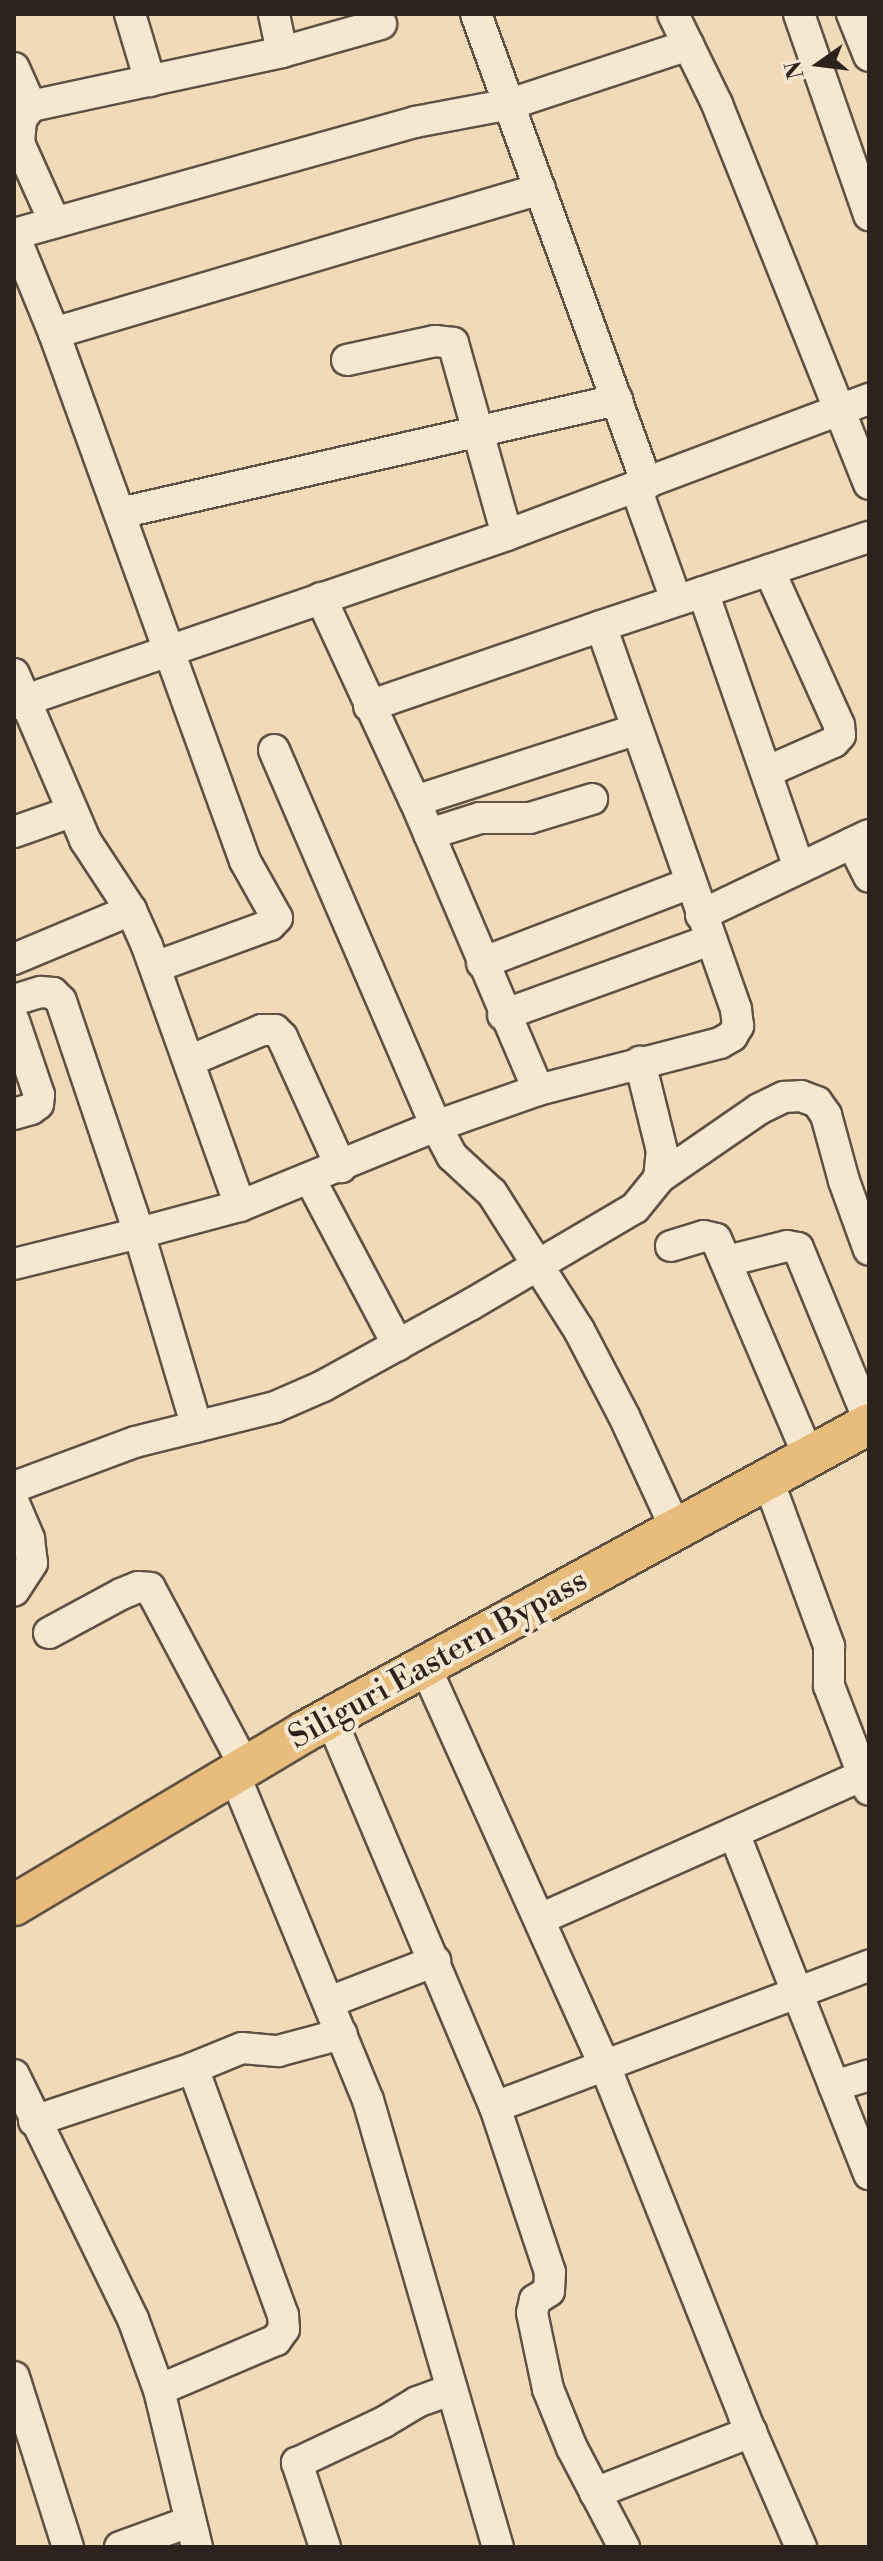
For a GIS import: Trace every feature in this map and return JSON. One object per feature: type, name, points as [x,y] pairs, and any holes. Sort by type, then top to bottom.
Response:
[{"type":"main road","name":"Siliguri Eastern Bypass","points":[[14,1905],[244,1780],[676,1529],[869,1422]]},
{"type":"main road","name":"Siliguri Eastern Bypass","points":[[14,1926],[244,1780],[339,1738],[433,1684],[869,1450]]},
{"type":"street","points":[[130,14],[150,81]]},
{"type":"street","points":[[274,14],[282,52]]},
{"type":"street","points":[[476,14],[617,400],[642,486],[766,772],[799,868]]},
{"type":"street","points":[[673,14],[717,104],[869,484]]},
{"type":"street","points":[[799,14],[869,215]]},
{"type":"street","points":[[852,14],[869,56]]},
{"type":"street","points":[[54,221],[19,143],[21,120],[31,106],[282,52],[381,24]]},
{"type":"street","points":[[155,967],[270,925],[277,918],[245,861],[166,650],[54,333],[14,234],[415,122],[510,104],[688,45]]},
{"type":"street","points":[[14,68],[31,106]]},
{"type":"street","points":[[54,333],[540,189]]},
{"type":"street","points":[[347,360],[435,341],[453,343],[507,535]]},
{"type":"street","points":[[240,1206],[155,967],[131,910],[85,840],[18,693],[166,650],[507,535],[869,399]]},
{"type":"street","points":[[120,513],[617,400]]},
{"type":"street","points":[[369,706],[869,537]]},
{"type":"street","points":[[766,772],[834,742],[840,735],[839,725],[769,570]]},
{"type":"street","points":[[321,598],[415,801],[503,1015],[538,1090]]},
{"type":"street","points":[[14,1264],[240,1206],[436,1126],[538,1090],[720,1043],[732,1036],[738,1026],[736,1009],[635,730],[601,626]]},
{"type":"street","points":[[415,801],[635,730]]},
{"type":"street","points":[[274,750],[436,1126],[452,1156],[492,1193],[579,1330],[618,1404],[676,1529]]},
{"type":"street","points":[[429,834],[480,818],[530,818],[592,799]]},
{"type":"street","points":[[14,832],[71,812]]},
{"type":"street","points":[[503,1015],[706,928],[799,868],[861,839],[869,877]]},
{"type":"street","points":[[482,963],[690,883]]},
{"type":"street","points":[[14,959],[131,910]]},
{"type":"street","points":[[14,1000],[41,992],[53,993],[61,1001],[139,1233],[197,1427]]},
{"type":"street","points":[[14,1021],[39,1095],[38,1104],[14,1114]]},
{"type":"street","points":[[189,1061],[262,1030],[275,1030],[282,1037],[341,1167]]},
{"type":"street","points":[[640,1062],[662,1151],[659,1178]]},
{"type":"street","points":[[14,1487],[135,1442],[275,1407],[398,1345],[635,1208],[659,1178],[759,1109],[784,1097],[801,1096],[817,1102],[826,1115],[866,1232]]},
{"type":"street","points":[[310,1179],[398,1345]]},
{"type":"street","points":[[671,1246],[704,1236],[716,1239],[809,1457]]},
{"type":"street","points":[[727,1261],[787,1246],[798,1248],[869,1422]]},
{"type":"street","points":[[540,1919],[734,1833],[866,1782],[829,1686],[829,1646],[775,1499]]},
{"type":"street","points":[[14,1503],[29,1539],[32,1563],[14,1591]]},
{"type":"street","points":[[49,1633],[121,1594],[138,1587],[150,1588],[244,1780],[368,2100],[498,2547]]},
{"type":"street","points":[[433,1684],[605,2066],[751,2432],[801,2547]]},
{"type":"street","points":[[339,1738],[495,2107],[550,2272],[549,2291],[535,2300],[532,2313],[548,2389],[572,2448],[624,2547]]},
{"type":"street","points":[[734,1833],[869,2174]]},
{"type":"street","points":[[329,2002],[435,1961]]},
{"type":"street","points":[[495,2107],[869,1966]]},
{"type":"street","points":[[34,2121],[193,2068],[242,2048],[278,2051],[342,2034]]},
{"type":"street","points":[[159,2390],[276,2340],[284,2329],[283,2315],[193,2068]]},
{"type":"street","points":[[14,2075],[133,2319],[159,2390],[193,2535],[120,2547]]},
{"type":"street","points":[[834,2086],[869,2075]]},
{"type":"street","points":[[14,2377],[68,2547]]},
{"type":"street","points":[[325,2547],[297,2463],[384,2422],[417,2402],[452,2389]]},
{"type":"street","points":[[595,2493],[751,2432]]}]
